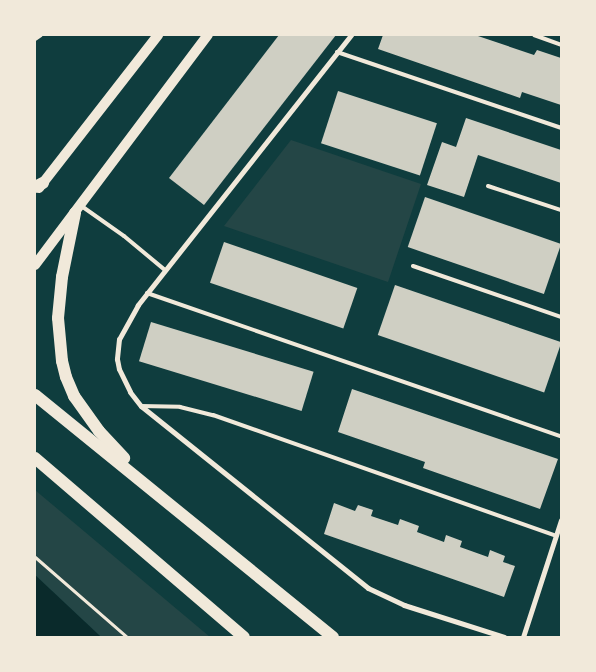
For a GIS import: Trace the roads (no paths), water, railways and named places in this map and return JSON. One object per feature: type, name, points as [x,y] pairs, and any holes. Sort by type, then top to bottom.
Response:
[{"type":"main road","points":[[38,188],[158,35]]},
{"type":"main road","points":[[35,265],[208,35]]},
{"type":"main road","points":[[77,209],[62,277],[58,318],[58,337],[66,377],[74,396],[99,431],[151,488]]},
{"type":"main road","points":[[35,395],[332,637]]},
{"type":"main road","points":[[35,458],[244,637]]},
{"type":"street","points":[[351,35],[147,293],[124,327],[117,348],[117,359],[122,379],[141,406],[368,588],[404,605],[504,637]]},
{"type":"street","points":[[523,637],[561,520]]},
{"type":"lane","points":[[35,39],[41,35]]},
{"type":"lane","points":[[534,35],[561,45]]},
{"type":"lane","points":[[337,52],[561,128]]},
{"type":"lane","points":[[488,186],[561,210]]},
{"type":"lane","points":[[77,209],[124,236],[165,270]]},
{"type":"lane","points":[[413,266],[561,317]]},
{"type":"lane","points":[[147,293],[561,436]]},
{"type":"lane","points":[[141,406],[180,407],[213,415],[556,536]]}]
